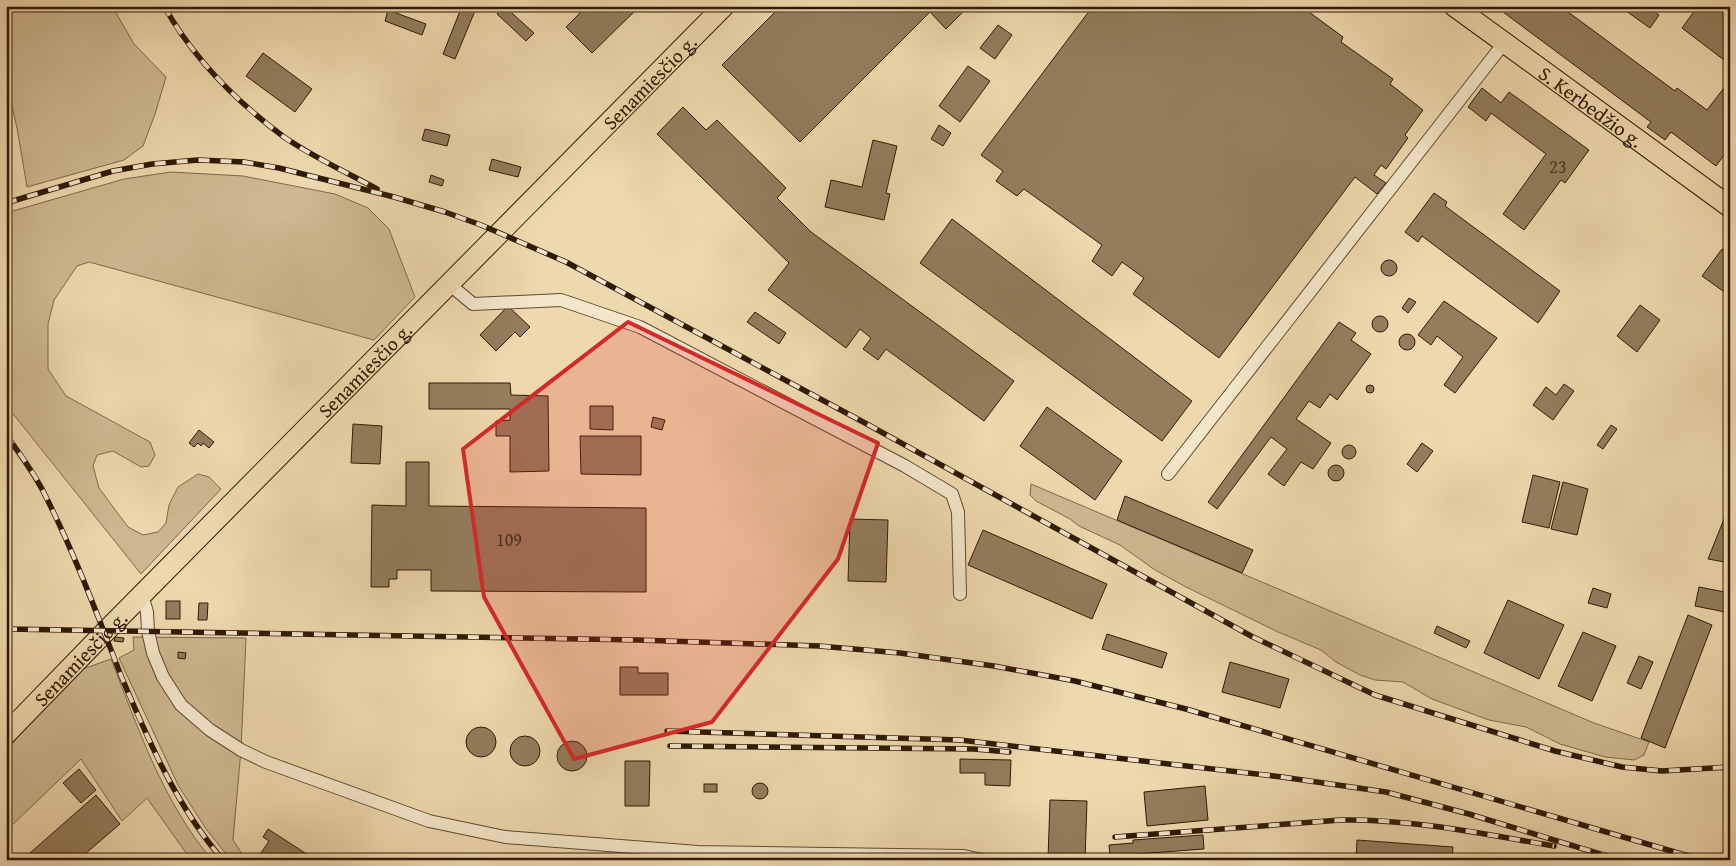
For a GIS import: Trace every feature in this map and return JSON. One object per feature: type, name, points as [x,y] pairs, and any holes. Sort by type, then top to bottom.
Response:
[{"type":"main road","name":"Senamiesčio g.","points":[[6,734],[139,597],[724,6]]},
{"type":"main road","name":"S. Kerbedžio g.","points":[[1454,6],[1730,207]]},
{"type":"street","points":[[1168,474],[1504,42]]},
{"type":"street","points":[[448,284],[473,304],[561,300],[640,327],[905,466],[944,489],[952,494],[958,512],[960,594]]},
{"type":"street","points":[[139,597],[144,602],[153,653],[163,677],[180,705],[210,730],[241,750],[266,762],[429,821],[504,837],[698,852],[964,856],[982,860]]},
{"type":"highlighted area","points":[[628,322],[878,443],[838,559],[712,722],[574,759],[484,597],[463,449]]},
{"type":"shaded area","points":[[6,6],[112,6],[134,44],[166,77],[143,146],[124,160],[27,187],[17,128],[6,80]]},
{"type":"shaded area","points":[[171,172],[243,176],[335,194],[368,208],[389,229],[415,297],[374,340],[89,262],[77,266],[54,300],[48,324],[48,369],[66,396],[150,442],[155,455],[149,466],[141,467],[113,451],[97,455],[93,466],[99,488],[128,527],[143,535],[158,532],[166,523],[169,505],[178,487],[198,474],[209,477],[221,489],[141,574],[14,415],[6,408],[6,213],[124,179]]},
{"type":"shaded area","points":[[1031,484],[1594,723],[1649,742],[1644,755],[1634,760],[1605,757],[1560,744],[1526,727],[1489,720],[1432,699],[1403,682],[1375,680],[1360,675],[1336,662],[1321,650],[1278,632],[1186,587],[1155,570],[1120,545],[1079,526],[1070,519],[1036,501],[1030,495]]},
{"type":"shaded area","points":[[133,637],[246,638],[241,750],[233,840],[246,860],[231,860],[206,829],[178,785],[119,658],[134,650]]},
{"type":"shaded area","points":[[111,659],[153,764],[179,814],[212,860],[191,860],[147,798],[122,821],[81,759],[6,831],[6,753],[20,733],[80,670]]},
{"type":"building","points":[[462,6],[477,6],[455,59],[443,54]]},
{"type":"building","points":[[504,6],[534,33],[526,41],[497,14]]},
{"type":"building","points":[[587,6],[640,6],[592,53],[566,27]]},
{"type":"building","points":[[781,6],[969,6],[946,29],[930,12],[800,142],[722,65]]},
{"type":"building","points":[[1093,6],[1301,6],[1343,37],[1341,42],[1393,79],[1390,84],[1423,110],[1405,135],[1408,138],[1386,169],[1381,165],[1374,175],[1386,183],[1377,194],[1355,177],[1219,358],[1133,294],[1144,278],[1122,262],[1112,276],[1092,261],[1102,245],[1024,189],[1017,196],[996,181],[1003,171],[981,155]]},
{"type":"building","points":[[1495,6],[1560,6],[1675,91],[1677,88],[1707,110],[1730,80],[1730,147],[1716,166],[1671,132],[1665,140],[1647,127],[1651,122]]},
{"type":"building","points":[[1619,6],[1646,6],[1659,15],[1650,28]]},
{"type":"building","points":[[1698,6],[1730,6],[1730,52],[1724,60],[1682,28]]},
{"type":"building","points":[[388,10],[426,24],[422,35],[385,21]]},
{"type":"building","points":[[998,25],[1012,35],[995,59],[980,48]]},
{"type":"building","points":[[263,53],[312,89],[295,112],[246,76]]},
{"type":"building","points":[[968,66],[990,81],[960,122],[939,106]]},
{"type":"building","points":[[1482,88],[1501,103],[1509,92],[1589,150],[1565,183],[1561,180],[1524,230],[1503,214],[1546,154],[1491,113],[1486,121],[1468,107]]},
{"type":"building","points":[[683,107],[706,130],[717,120],[786,188],[777,198],[811,232],[1014,381],[984,421],[886,349],[878,360],[863,349],[871,338],[860,329],[846,348],[768,290],[789,263],[657,134]]},
{"type":"building","points":[[939,125],[951,133],[943,146],[931,139]]},
{"type":"building","points":[[425,129],[450,135],[447,146],[422,140]]},
{"type":"building","points":[[873,140],[897,146],[886,193],[890,194],[884,220],[825,207],[831,180],[862,187]]},
{"type":"building","points":[[492,159],[521,167],[518,177],[489,170]]},
{"type":"building","points":[[431,175],[444,180],[442,186],[429,182]]},
{"type":"building","points":[[1434,193],[1447,202],[1445,206],[1560,291],[1538,323],[1422,236],[1418,242],[1405,232]]},
{"type":"building","points":[[952,219],[1192,401],[1162,441],[920,263]]},
{"type":"building","points":[[1722,249],[1730,254],[1730,296],[1702,276]]},
{"type":"building","points":[[1389,260],[1397,268],[1389,276],[1381,268]]},
{"type":"building","points":[[1409,298],[1416,302],[1408,313],[1402,308]]},
{"type":"building","points":[[1444,301],[1497,338],[1455,393],[1444,385],[1463,357],[1437,336],[1431,345],[1418,335]]},
{"type":"building","points":[[1640,305],[1660,320],[1637,352],[1617,336]]},
{"type":"building","points":[[508,306],[530,327],[520,337],[515,332],[496,351],[480,335]]},
{"type":"building","points":[[755,312],[786,333],[779,344],[747,322]]},
{"type":"building","points":[[1380,316],[1386,318],[1388,324],[1386,330],[1380,332],[1374,330],[1372,324],[1374,318]]},
{"type":"building","points":[[1339,322],[1356,333],[1351,340],[1371,354],[1337,400],[1330,394],[1320,408],[1309,401],[1296,419],[1331,443],[1313,469],[1301,462],[1284,486],[1268,474],[1287,449],[1271,437],[1217,509],[1208,502]]},
{"type":"building","points":[[1407,334],[1413,336],[1415,342],[1413,348],[1407,350],[1401,348],[1399,342],[1401,336]]},
{"type":"building","points":[[429,383],[510,383],[511,395],[548,396],[549,471],[510,472],[510,436],[496,436],[496,421],[510,420],[510,409],[429,409]]},
{"type":"building","points":[[1564,384],[1574,391],[1553,420],[1533,405],[1546,387],[1556,395]]},
{"type":"building","points":[[1370,385],[1374,389],[1370,393],[1366,389]]},
{"type":"building","points":[[590,406],[613,406],[613,430],[590,429]]},
{"type":"building","points":[[1047,407],[1122,461],[1095,500],[1020,446]]},
{"type":"building","points":[[653,417],[665,420],[662,430],[651,427]]},
{"type":"building","points":[[353,424],[382,426],[380,464],[351,463]]},
{"type":"building","points":[[1611,425],[1617,429],[1603,449],[1597,445]]},
{"type":"building","points":[[199,430],[214,442],[209,448],[203,443],[201,446],[198,443],[194,447],[189,443]]},
{"type":"building","points":[[580,436],[641,436],[641,475],[581,474]]},
{"type":"building","points":[[1422,443],[1433,451],[1417,472],[1407,464]]},
{"type":"building","points":[[1346,445],[1352,445],[1356,452],[1352,459],[1346,459],[1342,455],[1342,449]]},
{"type":"building","points":[[406,462],[429,462],[429,506],[646,508],[646,592],[431,591],[431,570],[397,570],[397,579],[389,579],[389,587],[371,587],[372,505],[406,506]]},
{"type":"building","points":[[1336,465],[1342,467],[1344,473],[1342,479],[1336,481],[1330,479],[1328,473],[1330,467]]},
{"type":"building","points":[[1533,475],[1560,482],[1549,528],[1522,522]]},
{"type":"building","points":[[1563,482],[1588,489],[1577,535],[1551,529]]},
{"type":"building","points":[[1125,496],[1253,550],[1242,573],[1117,520]]},
{"type":"building","points":[[1730,504],[1730,563],[1708,559]]},
{"type":"building","points":[[850,519],[888,520],[886,582],[848,581]]},
{"type":"building","points":[[983,530],[1107,584],[1092,619],[968,565]]},
{"type":"building","points":[[1699,587],[1730,593],[1730,613],[1695,606]]},
{"type":"building","points":[[1593,588],[1611,594],[1607,608],[1588,603]]},
{"type":"building","points":[[1508,600],[1564,625],[1539,679],[1484,653]]},
{"type":"building","points":[[166,601],[180,601],[180,619],[166,619]]},
{"type":"building","points":[[199,603],[208,603],[207,620],[198,620]]},
{"type":"building","points":[[1688,615],[1712,625],[1665,748],[1641,738]]},
{"type":"building","points":[[1437,626],[1470,641],[1466,648],[1434,633]]},
{"type":"building","points":[[1583,632],[1616,646],[1592,701],[1558,686]]},
{"type":"building","points":[[1107,634],[1167,653],[1162,668],[1102,649]]},
{"type":"building","points":[[115,637],[124,638],[123,642],[114,641]]},
{"type":"building","points":[[178,652],[186,653],[185,659],[178,658]]},
{"type":"building","points":[[1639,656],[1653,662],[1641,689],[1627,683]]},
{"type":"building","points":[[1230,662],[1289,679],[1280,708],[1222,692]]},
{"type":"building","points":[[620,667],[638,667],[638,673],[668,673],[668,695],[620,695]]},
{"type":"building","points":[[481,727],[492,731],[496,742],[492,753],[481,757],[470,753],[466,742],[470,731]]},
{"type":"building","points":[[525,736],[536,740],[540,751],[536,762],[525,766],[514,762],[510,751],[514,740]]},
{"type":"building","points":[[572,741],[583,745],[587,756],[583,767],[572,771],[561,767],[557,756],[561,745]]},
{"type":"building","points":[[960,759],[1011,760],[1010,786],[985,785],[985,773],[960,773]]},
{"type":"building","points":[[625,761],[650,761],[649,806],[625,806]]},
{"type":"building","points":[[79,769],[96,790],[81,803],[63,783]]},
{"type":"building","points":[[757,783],[763,783],[768,788],[766,797],[757,799],[752,794],[752,788]]},
{"type":"building","points":[[704,784],[717,784],[717,792],[704,792]]},
{"type":"building","points":[[1205,786],[1208,820],[1147,826],[1144,792]]},
{"type":"building","points":[[96,795],[120,824],[78,860],[22,860]]},
{"type":"building","points":[[1050,800],[1087,801],[1085,860],[1048,859]]},
{"type":"building","points":[[268,829],[316,860],[265,860],[259,856],[269,841],[263,837]]},
{"type":"building","points":[[1203,835],[1204,849],[1110,856],[1109,845],[1133,843],[1133,840]]},
{"type":"building","points":[[1357,840],[1453,847],[1452,860],[1356,860]]},
{"type":"railway","points":[[164,6],[202,61],[250,109],[295,144],[377,189]]},
{"type":"railway","points":[[6,203],[113,171],[152,164],[198,160],[244,162],[279,168],[445,212],[481,225],[566,262],[865,423],[1251,636],[1375,695],[1555,751],[1622,767],[1662,771],[1730,767]]},
{"type":"railway","points":[[6,435],[37,479],[56,517],[86,586],[132,702],[165,773],[192,818],[223,860]]},
{"type":"railway","points":[[6,629],[638,640],[819,646],[900,653],[994,666],[1075,681],[1186,709],[1702,860]]},
{"type":"railway","points":[[667,731],[960,740],[1282,777],[1386,792],[1469,814],[1620,860]]},
{"type":"railway","points":[[670,746],[974,749],[1009,752]]},
{"type":"railway","points":[[1115,837],[1341,820],[1368,820],[1448,828],[1554,846]]}]
